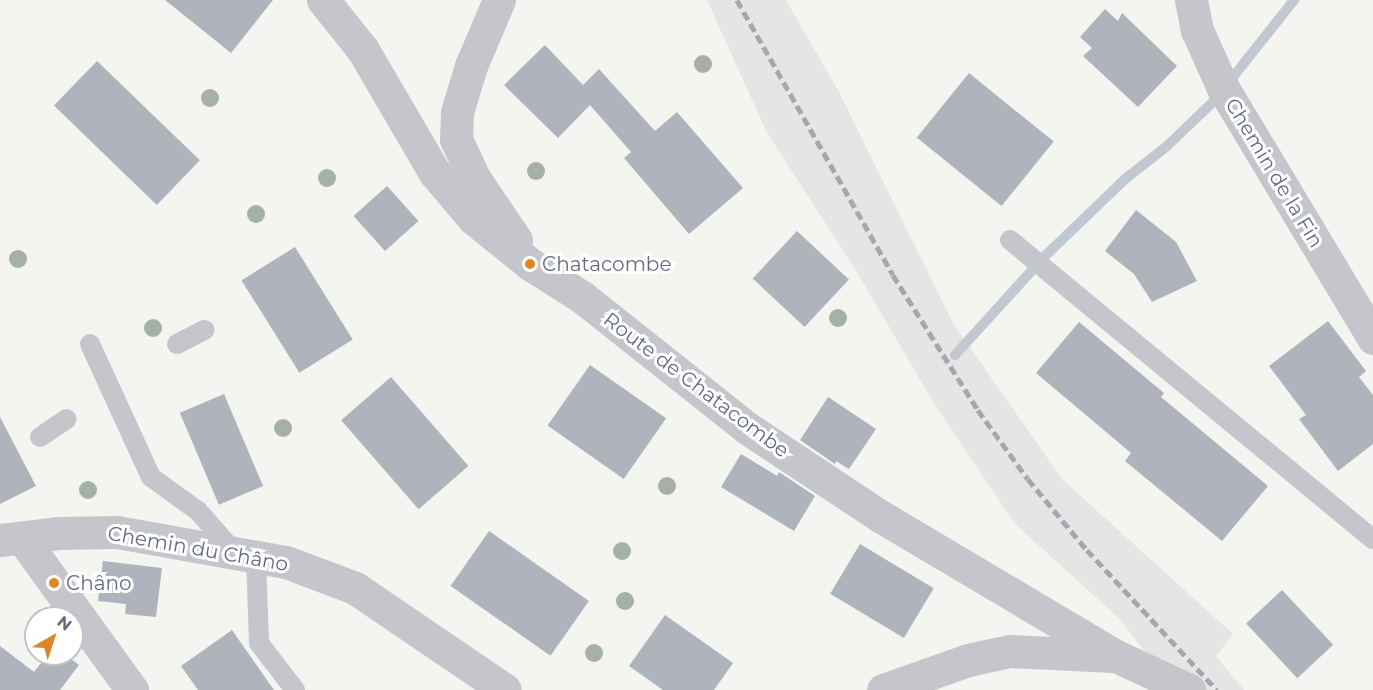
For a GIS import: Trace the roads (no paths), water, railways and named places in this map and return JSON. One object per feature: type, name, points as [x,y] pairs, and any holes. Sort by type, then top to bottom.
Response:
[{"type":"street","name":"Route de Chatacombe","points":[[323,0],[363,50],[435,173],[474,219],[531,264],[582,297],[747,428],[880,516],[1116,656],[1189,690]]},
{"type":"street","points":[[499,0],[471,66],[457,112],[456,140],[474,178],[531,264]]},
{"type":"street","name":"Chemin de la Fin","points":[[1191,0],[1197,30],[1223,88],[1373,338]]},
{"type":"street","name":"Chemin du Châno","points":[[11,539],[58,533],[117,532],[286,562],[355,588],[505,690]]},
{"type":"street","points":[[11,539],[132,690]]},
{"type":"street","points":[[883,690],[968,660],[1010,651],[1116,656]]},
{"type":"lane","points":[[1010,240],[1373,539]]},
{"type":"lane","points":[[177,344],[205,330]]},
{"type":"lane","points":[[90,344],[151,477],[198,511],[245,555],[259,643],[295,690]]},
{"type":"lane","points":[[39,437],[67,419]]},
{"type":"waterway","points":[[955,355],[1045,256],[1125,179],[1166,147],[1214,101],[1294,0]]},
{"type":"railway","points":[[737,0],[893,275],[978,410],[1028,479],[1087,550],[1217,690]]},
{"type":"place","name":"Chatacombe","points":[[530,264]]},
{"type":"place","name":"Châno","points":[[54,583]]}]
